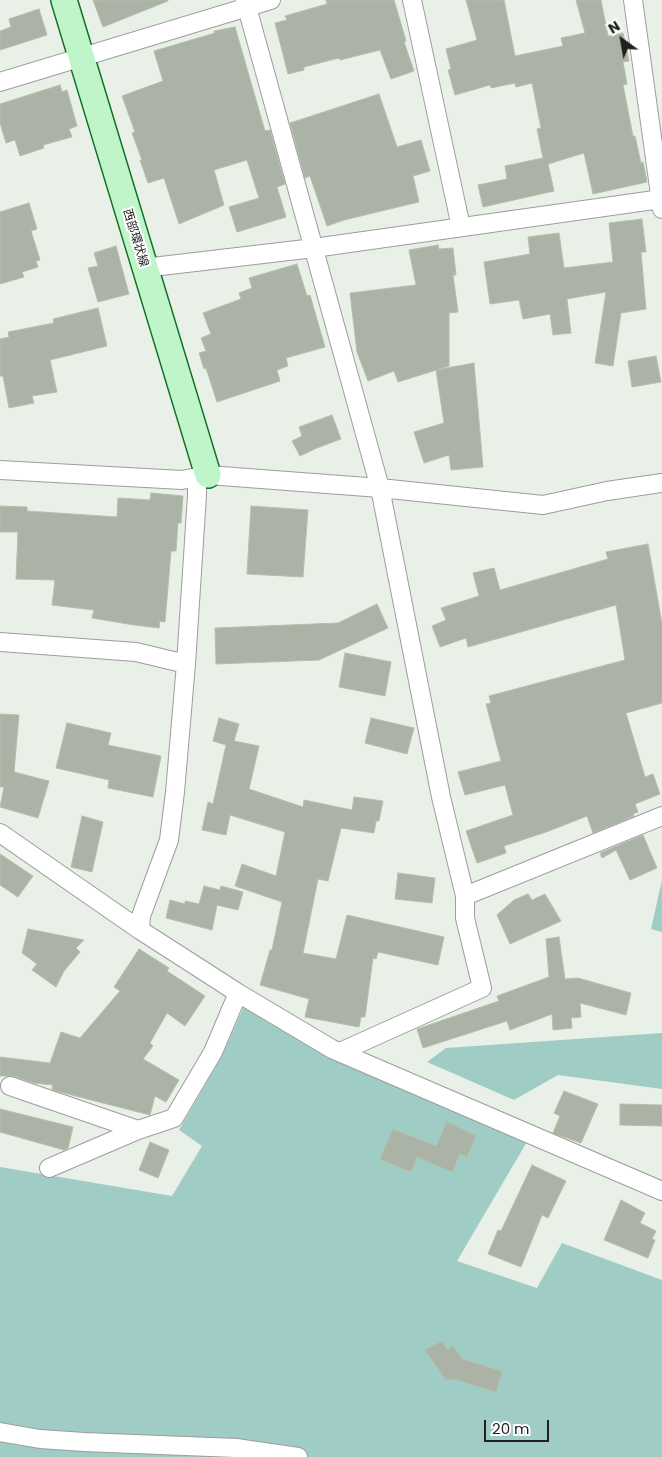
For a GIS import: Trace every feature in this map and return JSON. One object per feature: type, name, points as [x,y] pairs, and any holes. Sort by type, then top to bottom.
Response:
[{"type":"street","name":"西部環状線","points":[[64,0],[144,268],[202,477]]},
{"type":"street","points":[[0,82],[246,4],[271,0]]},
{"type":"street","points":[[412,0],[462,227]]},
{"type":"street","points":[[144,268],[662,203],[633,0]]},
{"type":"street","points":[[246,4],[380,488],[441,798],[465,896],[465,918],[482,988],[340,1052]]},
{"type":"street","points":[[0,470],[182,480],[202,477],[380,488],[542,505],[607,491],[662,482]]},
{"type":"street","points":[[140,930],[141,916],[169,840],[186,664],[197,495],[202,477]]},
{"type":"street","points":[[0,642],[136,652],[186,664]]},
{"type":"street","points":[[465,896],[662,816]]},
{"type":"street","points":[[0,833],[140,930],[238,993],[332,1049],[662,1191]]},
{"type":"street","points":[[49,1168],[138,1130],[174,1118],[213,1052],[238,993]]},
{"type":"street","points":[[10,1086],[138,1130]]},
{"type":"street","points":[[0,1432],[40,1439],[84,1442],[236,1448],[298,1457]]},
{"type":"shaded area","points":[[662,880],[662,932],[651,929]]},
{"type":"shaded area","points":[[244,1006],[331,1058],[528,1140],[457,1261],[537,1288],[562,1243],[662,1280],[662,1457],[0,1457],[0,1167],[172,1196],[202,1146],[179,1130],[222,1056]]},
{"type":"shaded area","points":[[662,1033],[662,1089],[558,1075],[514,1100],[427,1062],[446,1048]]},
{"type":"building","points":[[93,0],[168,0],[168,1],[103,27]]},
{"type":"building","points":[[326,0],[394,0],[406,41],[404,42],[414,71],[391,79],[380,50],[304,67],[304,70],[288,74],[275,23],[287,20],[285,16],[327,4]]},
{"type":"building","points":[[466,0],[504,0],[515,56],[563,46],[561,38],[585,33],[576,0],[601,0],[608,36],[623,33],[629,61],[623,62],[627,84],[623,85],[633,136],[635,136],[641,163],[643,162],[647,182],[593,194],[584,153],[548,164],[554,191],[483,207],[478,185],[507,179],[505,166],[543,158],[537,129],[541,128],[532,83],[516,87],[515,83],[491,88],[490,85],[455,95],[448,70],[451,69],[446,49],[477,40]]},
{"type":"building","points":[[39,9],[47,35],[0,50],[0,31],[11,27],[9,19]]},
{"type":"building","points":[[235,27],[265,131],[270,130],[285,184],[277,187],[286,217],[237,232],[229,207],[259,198],[247,160],[214,170],[224,205],[179,224],[164,178],[148,183],[132,133],[135,132],[122,96],[163,81],[154,51],[215,33],[214,31]]},
{"type":"building","points":[[60,85],[62,92],[67,90],[77,126],[69,129],[72,137],[43,145],[44,148],[20,156],[15,140],[6,143],[0,123],[0,104]]},
{"type":"building","points":[[379,94],[397,147],[421,140],[430,171],[413,176],[419,202],[344,220],[327,226],[310,176],[305,178],[290,123]]},
{"type":"building","points":[[29,203],[37,229],[31,231],[40,260],[36,261],[38,267],[22,272],[24,277],[0,284],[0,212]]},
{"type":"building","points":[[642,219],[646,252],[641,252],[646,309],[621,313],[613,366],[595,363],[606,292],[567,299],[571,333],[553,335],[550,314],[523,319],[519,300],[490,304],[484,262],[530,254],[528,237],[559,233],[564,268],[613,262],[609,223]]},
{"type":"building","points":[[438,245],[439,249],[453,248],[456,275],[453,275],[458,312],[449,313],[449,366],[398,382],[394,371],[368,381],[357,352],[350,293],[416,285],[409,250]]},
{"type":"building","points":[[116,246],[129,294],[98,302],[88,268],[98,266],[94,253]]},
{"type":"building","points":[[297,264],[307,296],[310,295],[325,347],[286,358],[288,366],[277,370],[280,381],[217,402],[199,353],[206,351],[201,338],[211,334],[203,313],[241,299],[239,293],[252,288],[249,278]]},
{"type":"building","points":[[98,308],[107,346],[50,360],[57,392],[32,396],[34,403],[9,408],[3,376],[0,376],[0,339],[9,337],[8,332],[54,323],[53,319]]},
{"type":"building","points":[[656,356],[661,382],[632,387],[628,361]]},
{"type":"building","points":[[474,363],[483,467],[451,470],[449,455],[424,463],[414,432],[444,423],[436,370]]},
{"type":"building","points":[[332,415],[341,439],[300,456],[292,441],[302,436],[299,427]]},
{"type":"building","points":[[151,493],[183,496],[181,523],[178,523],[176,551],[171,551],[165,622],[160,621],[159,628],[92,618],[94,610],[52,605],[55,580],[16,579],[18,532],[0,532],[0,506],[27,507],[27,511],[117,517],[118,498],[150,500]]},
{"type":"building","points":[[251,506],[308,510],[303,577],[247,574]]},
{"type":"building","points":[[648,544],[662,624],[662,703],[626,713],[645,777],[653,774],[660,794],[635,804],[638,812],[633,814],[634,816],[593,833],[587,816],[504,846],[506,853],[477,863],[466,831],[513,815],[505,785],[465,795],[458,772],[501,761],[486,704],[491,703],[489,696],[625,660],[616,605],[468,647],[466,638],[440,647],[432,626],[446,620],[441,608],[479,596],[473,573],[494,568],[500,590],[608,559],[606,552]]},
{"type":"building","points":[[377,604],[388,628],[319,660],[216,664],[215,628],[338,623]]},
{"type":"building","points":[[345,653],[391,662],[385,696],[339,687]]},
{"type":"building","points":[[0,714],[19,715],[14,772],[49,781],[38,818],[0,807],[4,787],[0,787]]},
{"type":"building","points":[[219,718],[239,724],[234,741],[259,746],[249,789],[303,807],[304,800],[352,810],[354,797],[383,801],[379,821],[376,821],[374,833],[341,828],[328,881],[318,879],[303,953],[336,959],[347,915],[444,937],[438,965],[378,952],[376,959],[373,958],[365,1017],[361,1017],[359,1027],[305,1017],[309,999],[260,985],[270,950],[272,950],[282,902],[235,886],[242,864],[276,876],[285,832],[230,815],[226,835],[202,830],[208,802],[213,804],[226,745],[213,741]]},
{"type":"building","points":[[371,718],[414,728],[407,754],[365,743]]},
{"type":"building","points":[[67,723],[111,733],[108,745],[161,756],[153,797],[108,788],[109,780],[56,768]]},
{"type":"building","points":[[82,816],[103,822],[92,872],[71,867]]},
{"type":"building","points":[[643,835],[657,868],[630,880],[616,850],[602,858],[600,853]]},
{"type":"building","points":[[0,854],[33,876],[18,897],[0,885]]},
{"type":"building","points":[[398,873],[435,878],[432,903],[395,899]]},
{"type":"building","points":[[204,886],[220,890],[221,886],[243,892],[238,910],[217,905],[212,930],[166,918],[170,900],[185,904],[185,901],[199,904]]},
{"type":"building","points":[[528,894],[532,900],[545,894],[561,921],[510,944],[497,915],[514,900]]},
{"type":"building","points":[[28,929],[84,940],[76,948],[80,952],[64,971],[56,987],[32,970],[37,964],[22,953]]},
{"type":"building","points":[[559,937],[565,979],[578,978],[631,993],[626,1015],[580,1003],[581,1017],[571,1018],[572,1028],[553,1030],[552,1014],[510,1030],[507,1021],[423,1048],[417,1029],[499,1001],[497,996],[549,977],[546,939]]},
{"type":"building","points":[[139,949],[169,968],[167,971],[205,996],[185,1026],[167,1013],[150,1043],[153,1046],[143,1059],[179,1080],[166,1102],[155,1096],[150,1115],[56,1091],[52,1089],[53,1085],[34,1083],[13,1076],[0,1076],[0,1057],[50,1063],[61,1032],[80,1038],[120,991],[114,987]]},
{"type":"building","points":[[564,1091],[598,1104],[581,1143],[553,1133],[560,1116],[554,1113]]},
{"type":"building","points":[[620,1104],[662,1105],[662,1126],[620,1125]]},
{"type":"building","points":[[0,1109],[73,1127],[68,1148],[64,1150],[0,1132]]},
{"type":"building","points":[[447,1122],[476,1136],[467,1157],[460,1154],[452,1172],[417,1157],[411,1172],[380,1159],[393,1129],[436,1146]]},
{"type":"building","points":[[150,1142],[169,1150],[158,1178],[139,1170]]},
{"type":"building","points":[[532,1165],[566,1181],[548,1218],[542,1215],[521,1267],[488,1254],[498,1230],[501,1231]]},
{"type":"building","points":[[621,1200],[645,1213],[640,1223],[656,1231],[652,1239],[655,1240],[648,1258],[604,1240]]},
{"type":"building","points":[[442,1341],[447,1350],[453,1346],[462,1359],[502,1371],[496,1392],[454,1379],[446,1380],[425,1350]]}]
